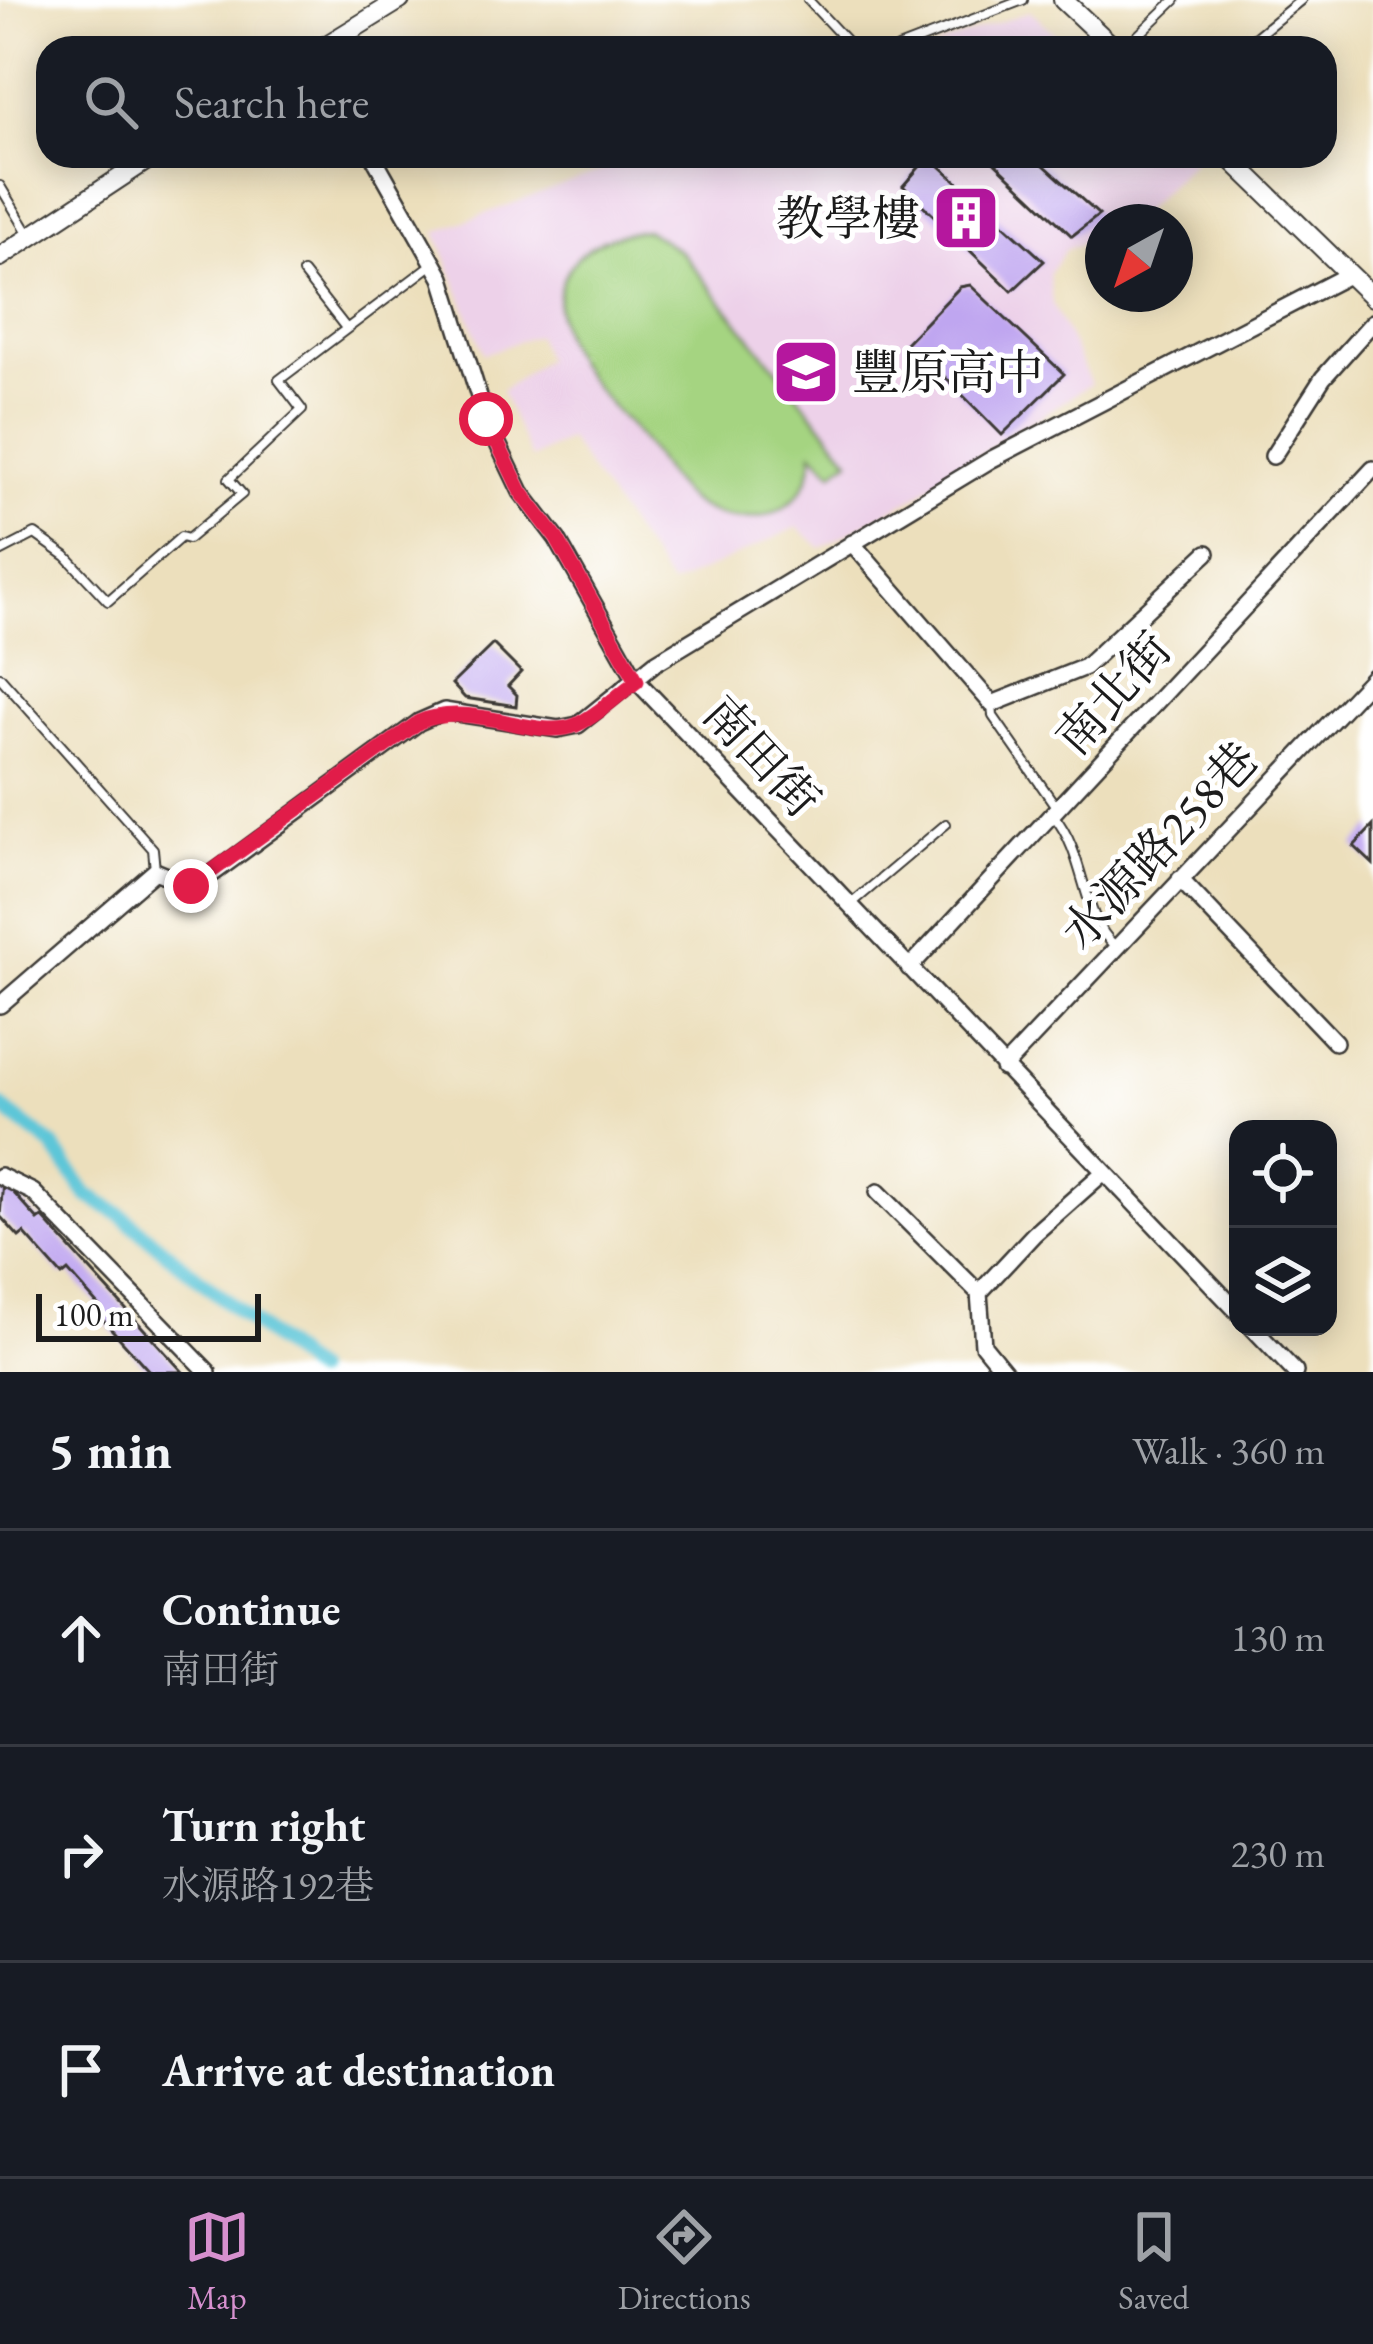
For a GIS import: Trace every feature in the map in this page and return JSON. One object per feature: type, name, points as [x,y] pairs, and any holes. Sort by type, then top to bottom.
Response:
[{"type":"street","points":[[342,36],[400,0]]},
{"type":"street","points":[[1063,0],[1101,36]]},
{"type":"street","points":[[0,257],[135,168]]},
{"type":"street","name":"南田街","points":[[380,168],[435,262],[495,437],[521,492],[557,539],[637,681],[1229,1303]]},
{"type":"street","points":[[1240,168],[1373,297]]},
{"type":"street","points":[[0,1005],[155,871],[191,886],[204,880],[375,752],[444,711],[558,729],[578,725],[656,662],[992,459],[1348,275]]},
{"type":"street","points":[[1274,456],[1323,378],[1373,322]]},
{"type":"street","name":"南北街","points":[[909,968],[1373,469]]},
{"type":"street","points":[[852,543],[992,704],[1085,667],[1207,553]]},
{"type":"street","name":"水源路258巷","points":[[1004,1068],[1373,677]]},
{"type":"street","points":[[1180,879],[1335,1042]]},
{"type":"street","points":[[979,1293],[1034,1234],[1105,1172]]},
{"type":"street","points":[[0,1176],[33,1192],[208,1372]]},
{"type":"street","points":[[878,1192],[979,1293],[983,1345],[1005,1372]]},
{"type":"street","points":[[1261,1336],[1295,1372]]},
{"type":"lane","points":[[808,0],[842,36]]},
{"type":"lane","points":[[930,36],[1024,0]]},
{"type":"lane","points":[[1138,36],[1175,0]]},
{"type":"lane","points":[[1256,36],[1300,0]]},
{"type":"lane","points":[[0,186],[31,237]]},
{"type":"lane","points":[[0,552],[34,534],[65,556],[108,601],[181,537],[188,539],[242,494],[229,478],[302,410],[279,380],[435,262]]},
{"type":"lane","points":[[304,273],[346,328]]},
{"type":"lane","points":[[0,677],[152,849],[155,871]]},
{"type":"lane","points":[[992,704],[993,716],[1056,812],[1081,863],[1094,922],[1117,946]]},
{"type":"lane","points":[[850,905],[946,824]]},
{"type":"shaded area","points":[[1030,11],[1058,36],[963,36]]},
{"type":"shaded area","name":"豐原高中","points":[[609,168],[1186,168],[1150,204],[1085,204],[1085,242],[1065,250],[1049,274],[1052,303],[1091,384],[909,500],[821,548],[798,527],[671,586],[568,439],[531,459],[501,391],[545,359],[536,335],[484,354],[436,232]]},
{"type":"green space","points":[[647,230],[682,253],[850,459],[833,472],[813,452],[802,490],[774,512],[737,518],[690,500],[569,349],[558,303],[570,266],[602,241]]},
{"type":"building","name":"教學樓","points":[[919,168],[942,168],[1044,261],[1012,291],[903,186]]},
{"type":"building","points":[[1001,168],[1047,168],[1087,204],[1085,226],[1072,236]]},
{"type":"building","points":[[970,285],[1064,374],[1002,435],[923,355],[918,358],[904,345],[960,287]]},
{"type":"building","points":[[493,644],[521,672],[508,686],[517,695],[516,706],[465,698],[452,684]]},
{"type":"building","points":[[1373,826],[1373,864],[1354,846]]},
{"type":"building","points":[[3,1181],[38,1220],[42,1217],[183,1372],[150,1372],[95,1311],[100,1307],[68,1271],[62,1276],[24,1233],[19,1237],[0,1216]]},
{"type":"waterway","points":[[0,1106],[53,1146],[87,1195],[121,1215],[313,1372]]},
{"type":"place","name":"教學樓","points":[[966,218]]},
{"type":"place","name":"豐原高中","points":[[806,372]]},
{"type":"route","points":[[191,886],[419,722],[444,711],[558,729],[578,725],[637,681],[557,539],[521,492],[486,419]]}]
